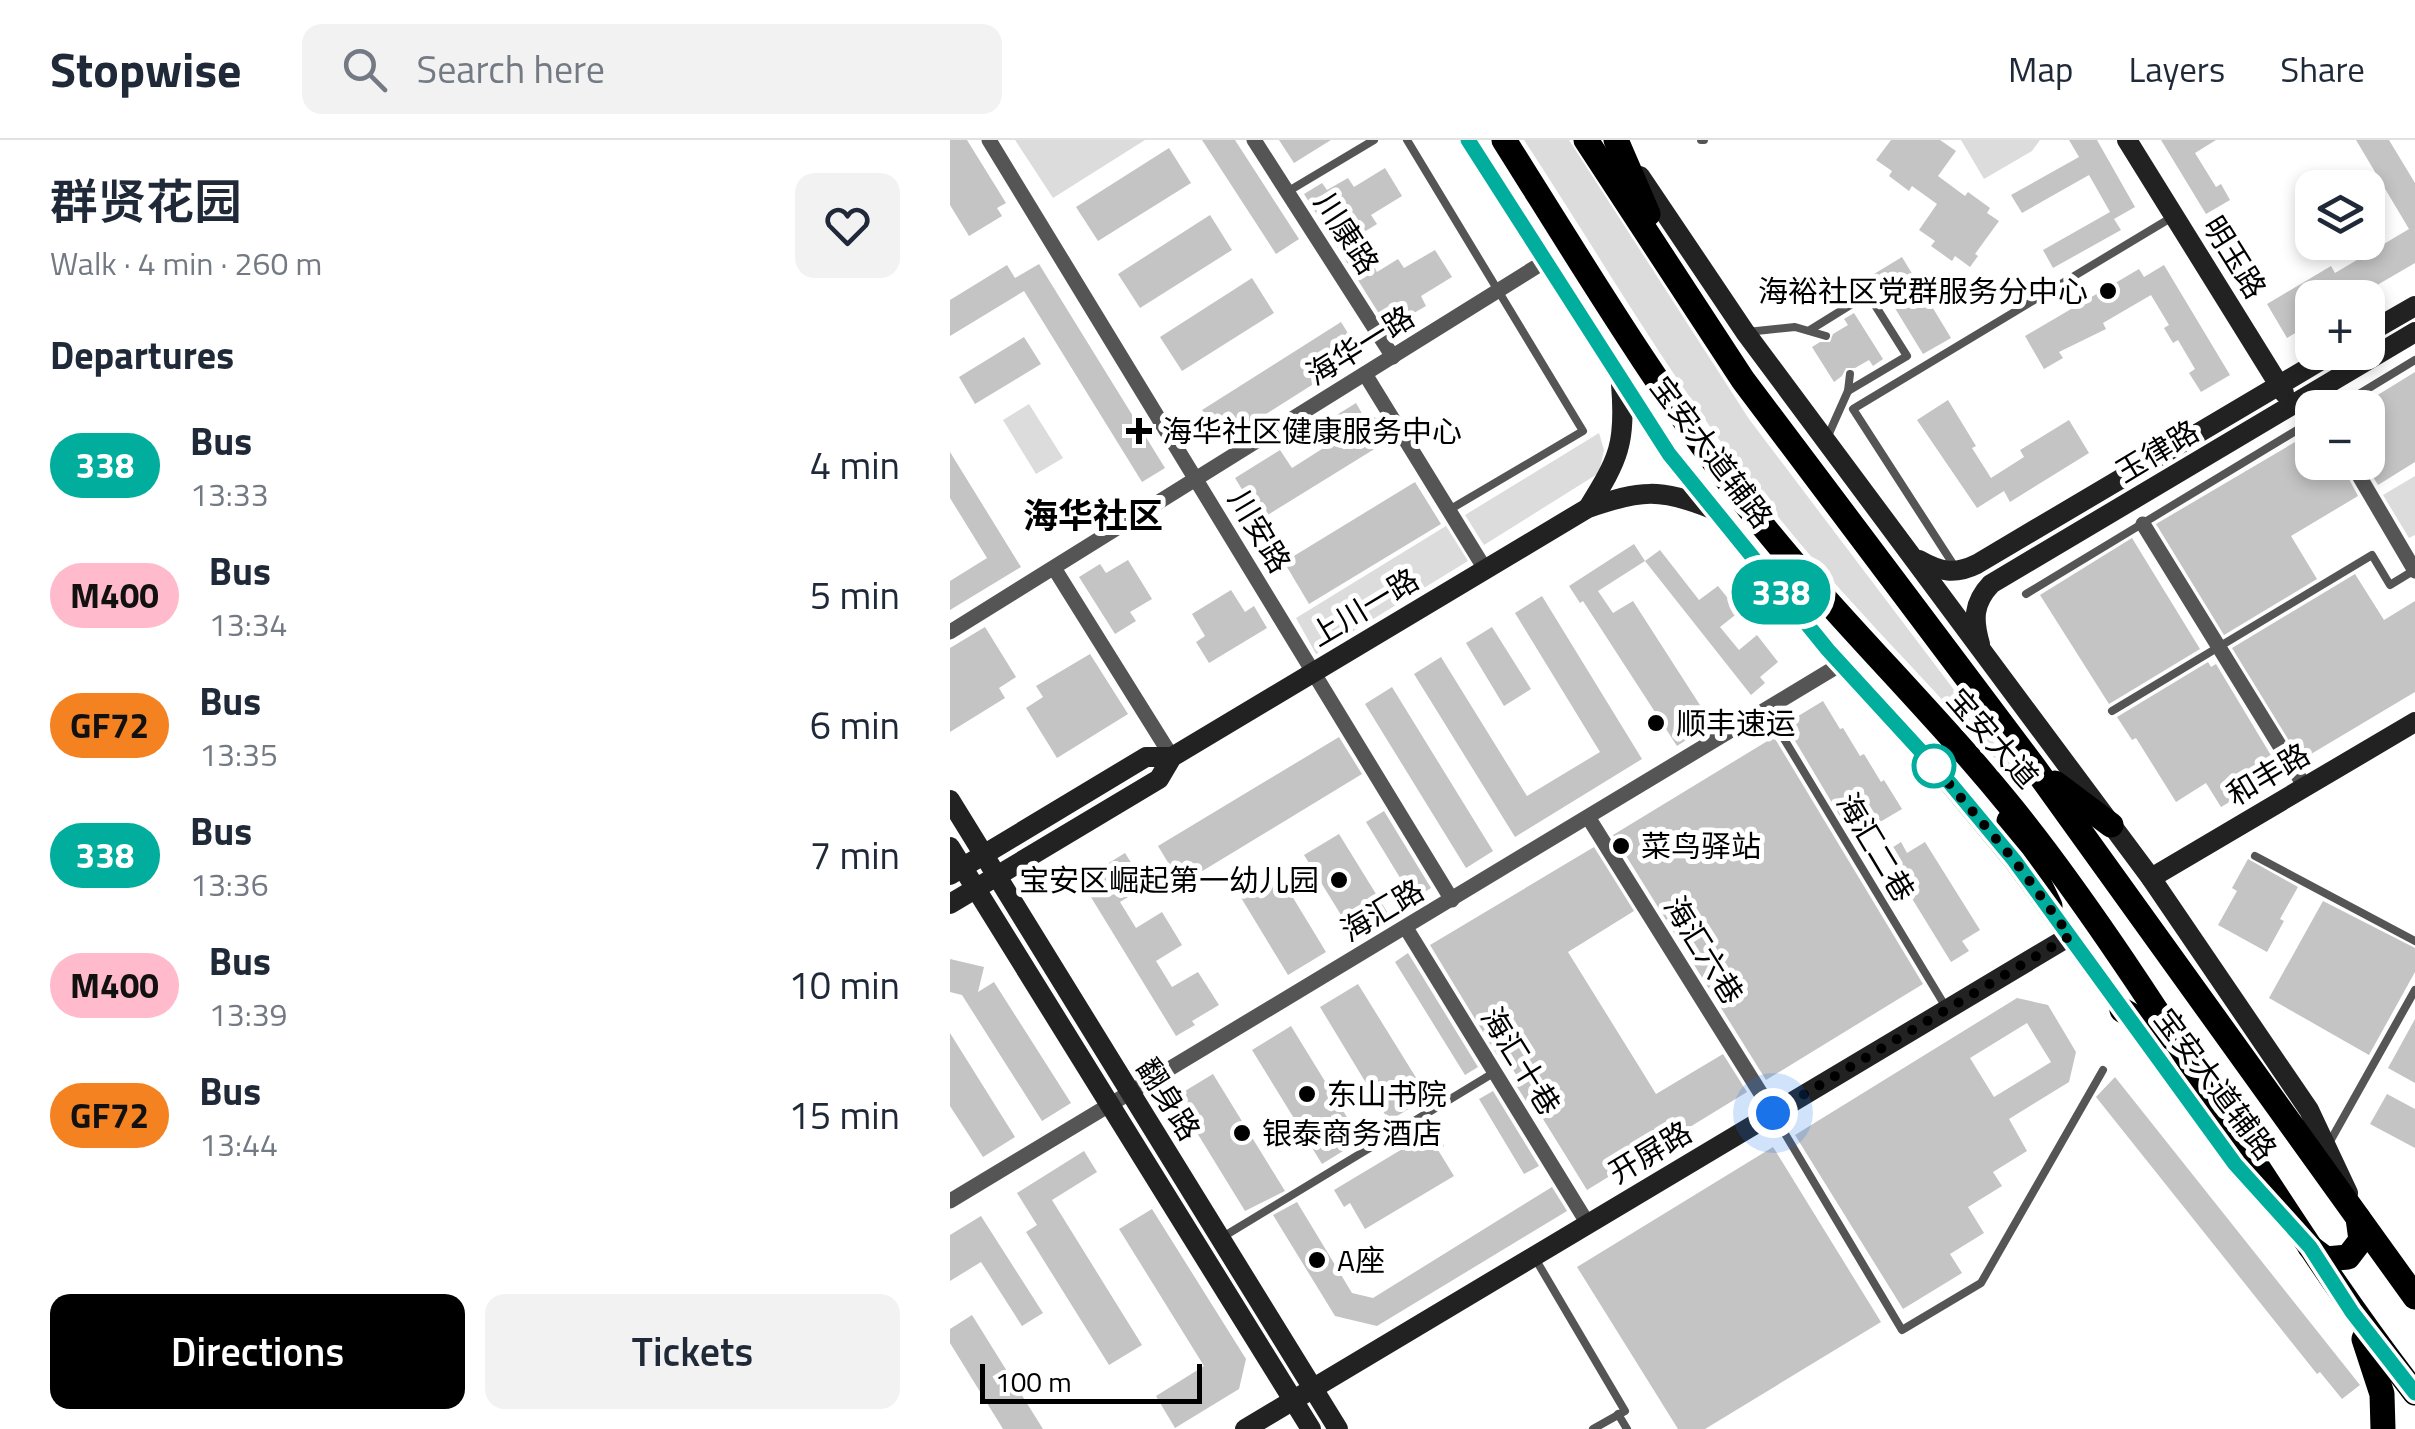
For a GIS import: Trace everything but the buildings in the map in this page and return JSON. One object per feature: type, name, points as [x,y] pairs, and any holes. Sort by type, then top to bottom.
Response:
[{"type":"main road","name":"宝安大道辅路","points":[[1468,140],[1669,454],[1841,664],[1950,783],[2050,906],[2235,1164],[2310,1247]]},
{"type":"main road","name":"宝安大道","points":[[1504,140],[1639,353],[1756,518],[2045,850],[2132,972],[2352,1312],[2415,1394]]},
{"type":"main road","name":"宝安大道","points":[[1586,140],[1677,283],[1804,464],[2034,767],[2415,1293]]},
{"type":"main road","name":"宝安大道辅路","points":[[1616,140],[1746,332],[2151,878],[2309,1110],[2358,1218]]},
{"type":"main road","points":[[1616,140],[1677,283]]},
{"type":"main road","name":"明玉路","points":[[2127,140],[2292,405]]},
{"type":"main road","points":[[2385,323],[2415,306]]},
{"type":"main road","name":"玉律路","points":[[1982,650],[1974,623],[1976,608],[1991,584],[2415,332]]},
{"type":"main road","name":"玉律路","points":[[1963,571],[2304,370]]},
{"type":"main road","name":"上川一路","points":[[1588,508],[1621,447],[1624,424],[1620,378]]},
{"type":"main road","name":"上川一路","points":[[950,905],[1159,778],[1172,757],[1588,508],[1626,495],[1654,491],[1682,496],[1714,510]]},
{"type":"main road","points":[[1913,556],[1934,568],[1963,571]]},
{"type":"main road","name":"和丰路","points":[[2151,878],[2415,722]]},
{"type":"main road","name":"上川一路","points":[[956,871],[1146,757],[1172,757]]},
{"type":"main road","points":[[2034,767],[2111,825]]},
{"type":"main road","points":[[1992,785],[2050,906]]},
{"type":"main road","points":[[954,807],[979,834],[991,838],[1018,834]]},
{"type":"main road","name":"翻身路","points":[[954,807],[1338,1429]]},
{"type":"main road","name":"翻身路","points":[[950,847],[956,871],[975,888],[1311,1429]]},
{"type":"main road","points":[[1018,912],[1012,886],[1016,873],[1033,854]]},
{"type":"main road","points":[[950,905],[979,908],[998,925]]},
{"type":"main road","name":"开屏路","points":[[1245,1429],[2070,936]]},
{"type":"main road","points":[[2122,1010],[2176,1041]]},
{"type":"main road","points":[[2310,1247],[2326,1259],[2348,1258],[2361,1240],[2358,1218]]},
{"type":"main road","points":[[2352,1312],[2382,1394],[2383,1429]]},
{"type":"street","name":"川安路","points":[[989,140],[1452,900]]},
{"type":"street","name":"川康路","points":[[1254,140],[1393,356]]},
{"type":"street","name":"海华一路","points":[[950,632],[1544,262]]},
{"type":"street","points":[[1365,374],[1486,569]]},
{"type":"street","points":[[2362,480],[2415,571]]},
{"type":"street","points":[[2143,524],[2304,787]]},
{"type":"street","points":[[1054,568],[1172,757]]},
{"type":"street","name":"海汇路","points":[[950,1201],[1841,664]]},
{"type":"street","name":"海汇六巷","points":[[1588,817],[1773,1113]]},
{"type":"street","name":"海汇十巷","points":[[1406,928],[1588,1224]]},
{"type":"lane","points":[[1288,192],[1374,140]]},
{"type":"lane","points":[[1406,140],[1582,431],[1449,510]]},
{"type":"lane","points":[[1963,571],[1948,560],[1853,408],[2174,216]]},
{"type":"lane","points":[[1810,330],[1868,294],[1907,356],[1848,392]]},
{"type":"lane","points":[[1746,332],[1794,327],[1826,336]]},
{"type":"lane","points":[[2366,390],[2415,360]]},
{"type":"lane","points":[[1826,442],[1848,392],[1850,374]]},
{"type":"lane","points":[[2026,594],[2295,432]]},
{"type":"lane","points":[[2112,711],[2372,555],[2390,585],[2415,571]]},
{"type":"lane","name":"海汇二巷","points":[[1766,709],[1947,1009]]},
{"type":"lane","points":[[2255,856],[2415,941]]},
{"type":"lane","points":[[2328,1145],[2415,990]]},
{"type":"lane","points":[[1773,1113],[1902,1330],[1981,1282],[2103,1070]]},
{"type":"lane","points":[[1220,1239],[1495,1072]]},
{"type":"lane","points":[[1534,1256],[1624,1410],[1593,1429]]},
{"type":"lane","points":[[1618,1414],[1627,1429]]},
{"type":"shaded area","points":[[1015,140],[1145,140],[1053,198]]},
{"type":"shaded area","points":[[1524,140],[1569,140],[1749,419],[2023,781],[2018,785],[1834,582],[1741,469],[1676,377]]},
{"type":"shaded area","points":[[1961,140],[2040,140],[2032,151],[1984,179]]},
{"type":"shaded area","points":[[1029,404],[1063,458],[1036,474],[1003,420]]},
{"type":"shaded area","points":[[1599,433],[1604,450],[1599,473],[1484,545],[1465,515]]},
{"type":"shaded area","points":[[2415,476],[2415,535],[2409,538],[2383,495]]},
{"type":"shaded area","points":[[1446,526],[1468,561],[1316,654],[1296,618]]},
{"type":"bus line","name":"338","points":[[1468,140],[1669,454],[1828,650],[1950,783],[2014,860],[2235,1164],[2310,1247],[2352,1312],[2415,1393]]},
{"type":"place","name":"海裕社区党群服务分中心","points":[[2108,291]]},
{"type":"place","name":"海华社区健康服务中心","points":[[1139,431]]},
{"type":"place","name":"顺丰速运","points":[[1656,723]]},
{"type":"place","name":"菜鸟驿站","points":[[1621,846]]},
{"type":"place","name":"宝安区崛起第一幼儿园","points":[[1339,880]]},
{"type":"place","name":"东山书院","points":[[1307,1094]]},
{"type":"place","name":"银泰商务酒店","points":[[1242,1133]]},
{"type":"place","name":"A座","points":[[1317,1260]]},
{"type":"district","name":"海华社区","points":[[1093,515]]},
{"type":"route","points":[[1773,1113],[2070,936],[2014,860],[1928,759],[1934,766]]}]
